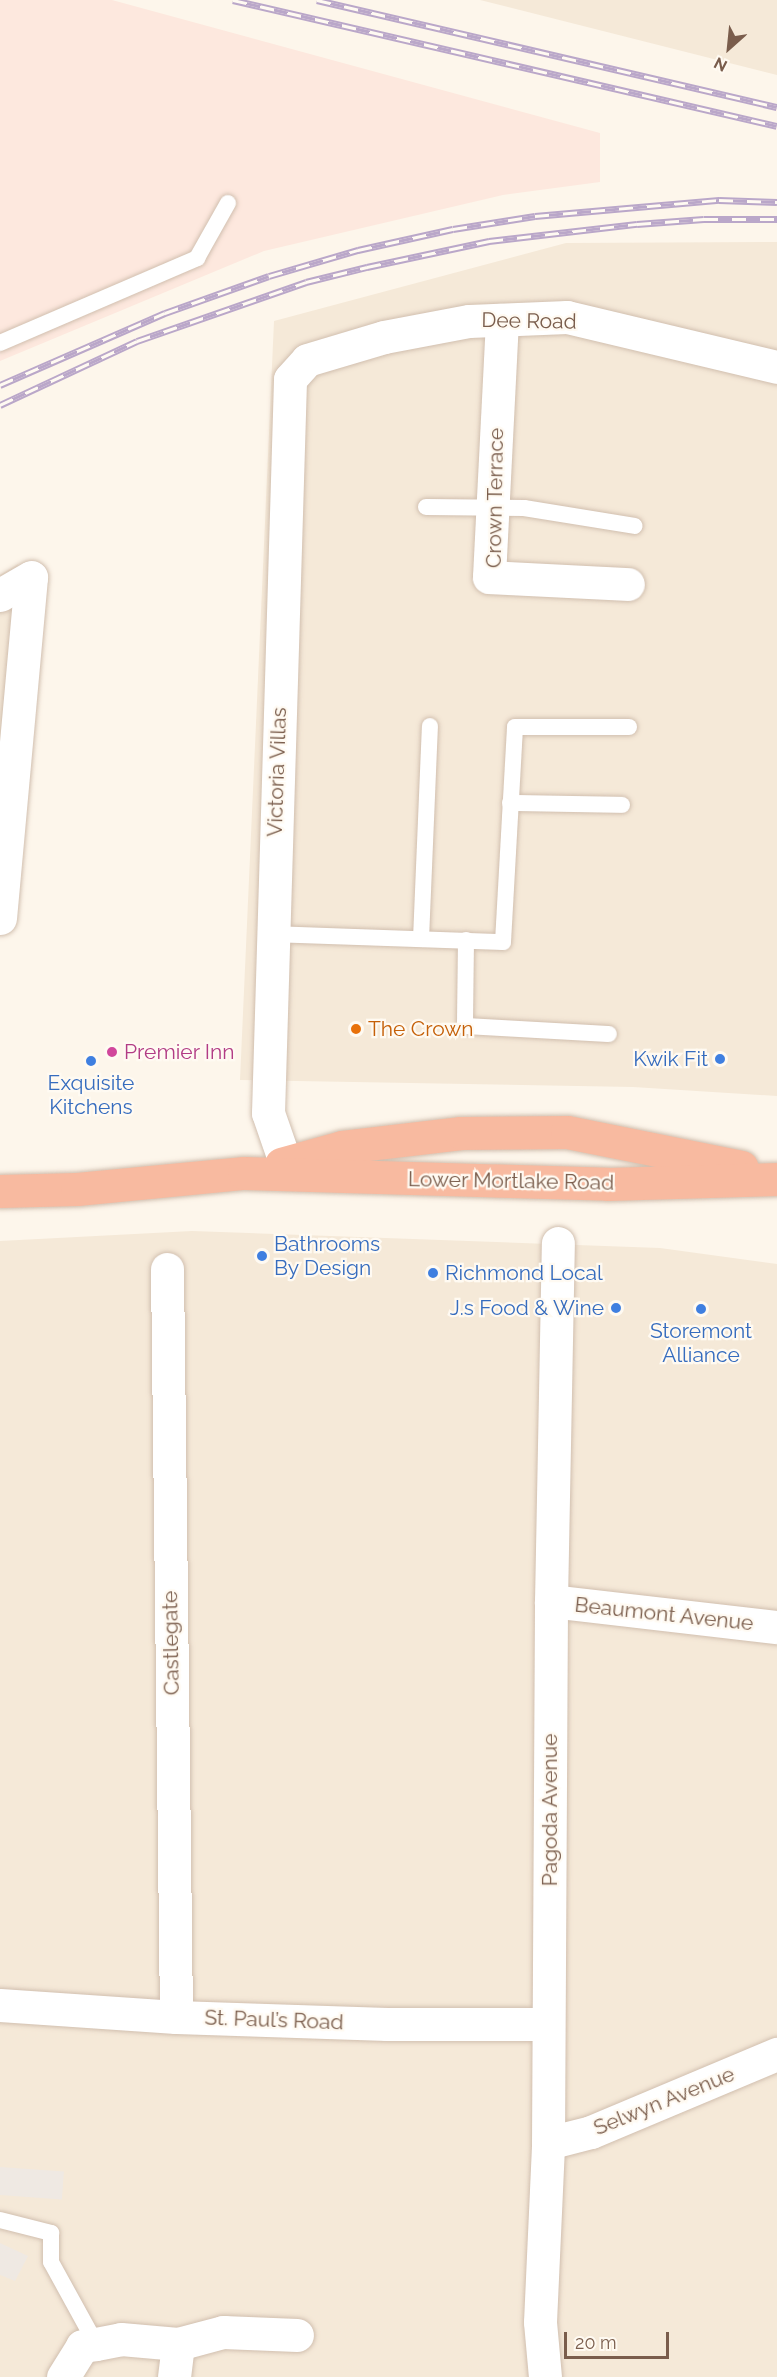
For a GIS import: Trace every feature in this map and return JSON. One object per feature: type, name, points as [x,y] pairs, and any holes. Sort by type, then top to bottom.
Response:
[{"type":"highway","name":"Lower Mortlake Road","points":[[244,1173],[342,1147],[461,1133],[567,1132],[777,1174]]},
{"type":"highway","name":"Lower Mortlake Road","points":[[0,1191],[77,1189],[244,1173],[597,1184],[777,1179]]},
{"type":"street","name":"Dee Road","points":[[290,379],[307,360],[384,337],[469,321],[567,317],[777,367]]},
{"type":"street","name":"Crown Terrace","points":[[502,320],[489,577],[628,584]]},
{"type":"street","name":"Victoria Villas","points":[[285,1162],[268,1113],[271,934],[290,379]]},
{"type":"street","points":[[0,595],[31,577],[0,918]]},
{"type":"street","name":"Pagoda Avenue","points":[[545,2377],[540,2322],[548,2143],[551,1601],[558,1243]]},
{"type":"street","name":"Castlegate","points":[[167,1269],[176,2017]]},
{"type":"street","name":"Beaumont Avenue","points":[[551,1601],[777,1627]]},
{"type":"street","name":"St. Paul’s Road","points":[[0,2005],[176,2017],[387,2024],[548,2024]]},
{"type":"street","name":"Selwyn Avenue","points":[[548,2143],[591,2132],[777,2054]]},
{"type":"street","points":[[63,2377],[82,2346],[121,2339],[178,2344],[222,2332],[297,2335]]},
{"type":"street","points":[[174,2377],[178,2344]]},
{"type":"lane","points":[[0,343],[197,258],[228,203]]},
{"type":"lane","points":[[426,507],[492,509],[524,507],[635,526]]},
{"type":"lane","points":[[421,939],[430,726]]},
{"type":"lane","points":[[271,934],[503,942],[515,727],[629,727]]},
{"type":"lane","points":[[510,803],[622,805]]},
{"type":"lane","points":[[465,940],[465,1026],[609,1034]]},
{"type":"lane","points":[[0,2220],[51,2233],[51,2262],[96,2344]]},
{"type":"shaded area","points":[[0,0],[112,0],[600,133],[600,182],[503,195],[264,251],[0,361]]},
{"type":"shaded area","points":[[480,0],[777,0],[777,75]]},
{"type":"shaded area","points":[[777,242],[777,1096],[633,1087],[240,1080],[274,321],[566,243]]},
{"type":"shaded area","points":[[18,564],[0,745],[0,575]]},
{"type":"shaded area","points":[[192,1231],[660,1248],[777,1264],[777,2377],[0,2377],[0,1241]]},
{"type":"shaded area","points":[[0,2167],[64,2171],[62,2199],[0,2195]]},
{"type":"shaded area","points":[[0,2243],[28,2256],[15,2281],[0,2275]]},
{"type":"railway","points":[[233,0],[777,126]]},
{"type":"railway","points":[[317,0],[777,107]]},
{"type":"railway","points":[[0,385],[165,313],[269,276],[358,250],[453,229],[535,216],[719,200],[777,202]]},
{"type":"railway","points":[[0,405],[137,341],[306,282],[367,267],[489,241],[637,224],[704,219],[777,219]]},
{"type":"place","name":"The Crown","points":[[356,1029]]},
{"type":"place","name":"Premier Inn","points":[[112,1052]]},
{"type":"place","name":"Kwik Fit","points":[[720,1059]]},
{"type":"place","name":"Exquisite Kitchens","points":[[91,1061]]},
{"type":"place","name":"Bathrooms By Design","points":[[262,1256]]},
{"type":"place","name":"Richmond Local","points":[[433,1273]]},
{"type":"place","name":"J.s Food & Wine","points":[[616,1308]]},
{"type":"place","name":"Storemont Alliance","points":[[701,1309]]}]
